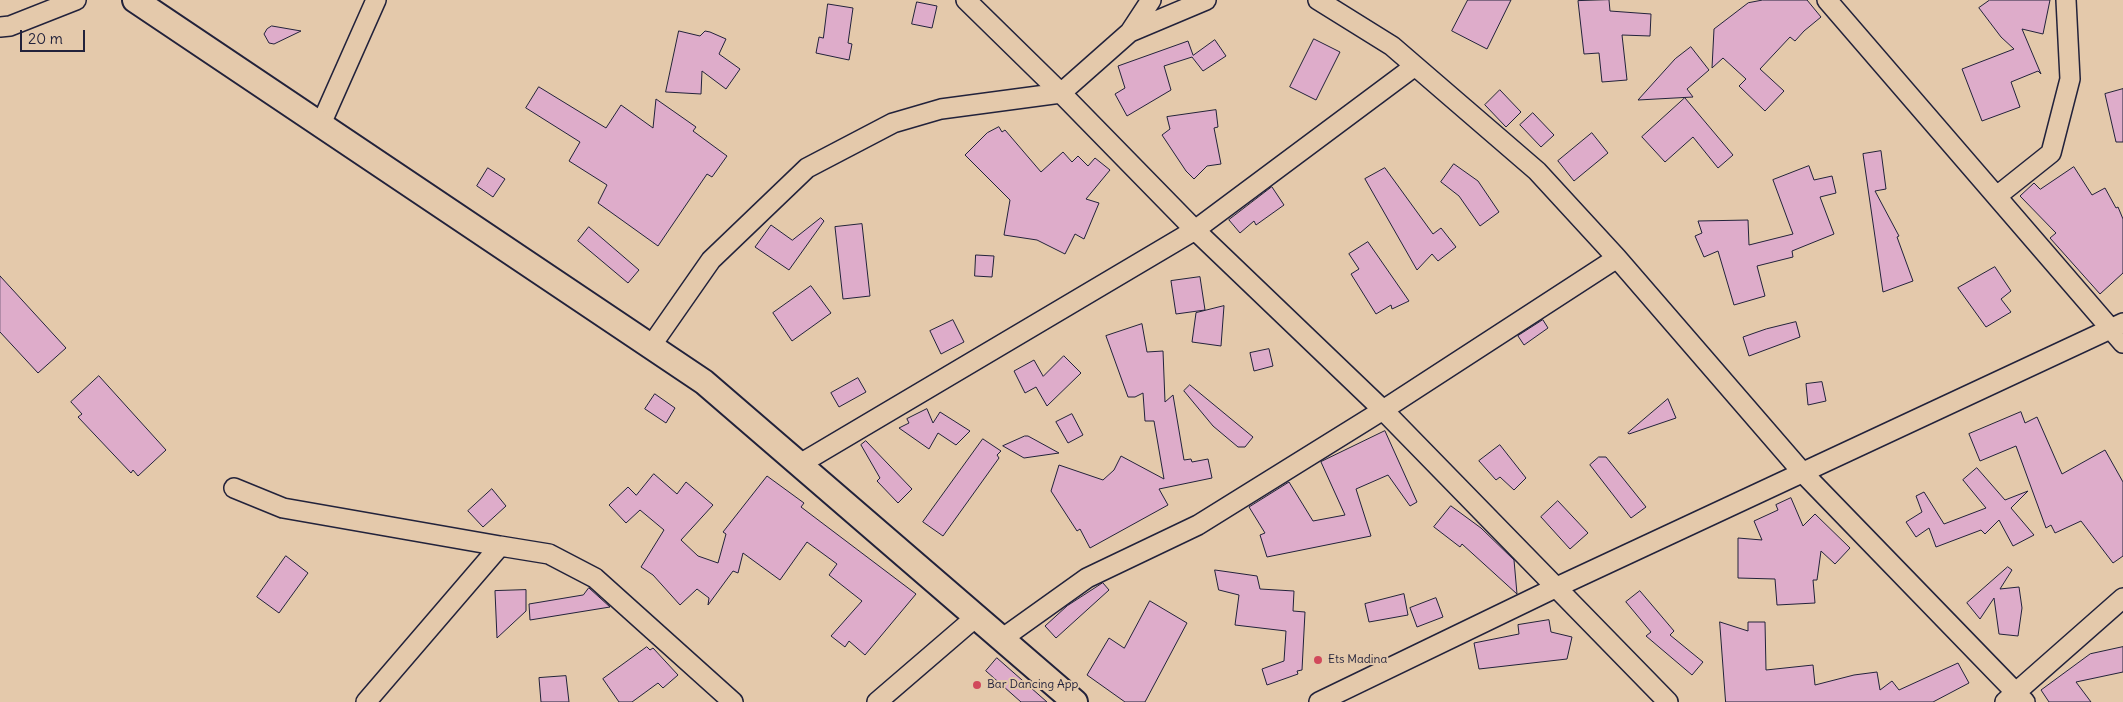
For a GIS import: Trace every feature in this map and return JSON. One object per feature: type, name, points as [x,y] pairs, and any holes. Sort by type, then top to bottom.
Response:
[{"type":"street","points":[[0,27],[10,26],[76,0]]},
{"type":"street","points":[[136,0],[704,382],[1075,702]]},
{"type":"street","points":[[321,124],[376,0]]},
{"type":"street","points":[[966,0],[1061,93],[1195,230],[1383,410],[1668,702]]},
{"type":"street","points":[[651,346],[711,260],[807,168],[893,123],[942,109],[1061,93],[1130,32],[1150,0]]},
{"type":"street","points":[[1130,32],[1206,0]]},
{"type":"street","points":[[1318,0],[1392,46],[1537,171],[1617,258],[1803,473],[2016,699],[2123,598]]},
{"type":"street","points":[[1319,702],[1557,587],[1803,473],[2119,331],[1997,196],[1827,0]]},
{"type":"street","points":[[1997,196],[2051,153],[2070,79],[2066,0]]},
{"type":"street","points":[[800,464],[1195,230],[1415,66]]},
{"type":"street","points":[[1003,638],[1087,578],[1198,525],[1383,410],[1617,258]]},
{"type":"street","points":[[234,488],[283,508],[549,554],[595,578],[733,702]]},
{"type":"street","points":[[366,702],[500,546]]},
{"type":"street","points":[[877,702],[977,616]]},
{"type":"building","points":[[1468,0],[1511,0],[1487,49],[1452,31]]},
{"type":"building","points":[[1609,0],[1610,11],[1651,14],[1650,36],[1622,35],[1627,80],[1602,82],[1599,53],[1584,54],[1578,1]]},
{"type":"building","points":[[1763,0],[1807,0],[1821,17],[1795,41],[1790,37],[1760,69],[1784,91],[1765,111],[1739,86],[1746,79],[1723,58],[1712,68],[1714,29],[1748,3]]},
{"type":"building","points":[[1990,0],[2050,0],[2043,34],[2022,29],[2041,74],[2038,71],[2011,82],[2020,107],[1982,121],[1962,69],[2014,49],[2001,37],[1979,8]]},
{"type":"building","points":[[917,2],[937,6],[932,28],[912,24]]},
{"type":"building","points":[[828,4],[853,8],[848,43],[852,44],[849,60],[816,53],[819,37],[823,38]]},
{"type":"building","points":[[272,26],[301,31],[274,44],[269,43],[264,34]]},
{"type":"building","points":[[679,31],[700,36],[705,31],[726,39],[719,54],[740,69],[726,89],[702,71],[701,94],[666,92]]},
{"type":"building","points":[[1314,39],[1340,52],[1316,100],[1290,87]]},
{"type":"building","points":[[1215,40],[1226,56],[1203,71],[1192,57],[1164,66],[1171,90],[1127,116],[1115,94],[1125,88],[1118,66],[1188,41],[1193,55]]},
{"type":"building","points":[[1691,47],[1709,70],[1687,89],[1693,97],[1638,100],[1675,59]]},
{"type":"building","points":[[539,87],[606,128],[621,105],[653,128],[656,99],[696,127],[693,131],[727,156],[712,177],[707,174],[658,246],[598,203],[607,185],[569,161],[580,142],[526,108]]},
{"type":"building","points":[[2123,89],[2123,142],[2116,142],[2105,94]]},
{"type":"building","points":[[1500,90],[1521,112],[1506,127],[1485,105]]},
{"type":"building","points":[[1685,98],[1733,155],[1718,168],[1693,137],[1665,162],[1642,137]]},
{"type":"building","points":[[1216,110],[1218,127],[1214,128],[1221,164],[1207,166],[1194,179],[1186,171],[1162,135],[1170,129],[1167,117]]},
{"type":"building","points":[[1533,113],[1554,135],[1541,147],[1520,125]]},
{"type":"building","points":[[999,127],[1002,132],[1005,130],[1041,172],[1063,152],[1072,162],[1078,156],[1088,166],[1095,158],[1110,170],[1086,199],[1099,203],[1084,239],[1075,234],[1065,254],[1037,240],[1004,235],[1010,200],[965,155],[987,133]]},
{"type":"building","points":[[1592,133],[1608,153],[1574,181],[1558,161]]},
{"type":"building","points":[[1881,151],[1886,189],[1875,191],[1899,236],[1897,237],[1913,281],[1883,292],[1863,154]]},
{"type":"building","points":[[1454,164],[1478,181],[1499,212],[1480,226],[1459,196],[1441,182]]},
{"type":"building","points":[[1809,166],[1814,180],[1832,176],[1836,193],[1820,197],[1834,234],[1792,251],[1793,257],[1757,266],[1765,296],[1734,305],[1718,251],[1704,257],[1695,236],[1702,233],[1698,221],[1748,220],[1749,245],[1793,234],[1773,180]]},
{"type":"building","points":[[2074,167],[2092,195],[2105,188],[2116,208],[2118,207],[2123,219],[2123,273],[2100,294],[2050,238],[2056,233],[2020,196],[2034,183],[2040,189]]},
{"type":"building","points":[[488,168],[505,179],[493,197],[477,186]]},
{"type":"building","points":[[1385,168],[1433,234],[1441,228],[1456,247],[1438,261],[1432,254],[1417,270],[1365,179]]},
{"type":"building","points":[[1272,187],[1284,205],[1256,225],[1254,221],[1240,233],[1229,220]]},
{"type":"building","points":[[821,218],[824,221],[789,270],[755,247],[771,225],[792,240]]},
{"type":"building","points":[[862,224],[870,296],[843,299],[835,227]]},
{"type":"building","points":[[589,227],[639,270],[628,283],[578,241]]},
{"type":"building","points":[[1368,242],[1409,301],[1392,309],[1391,305],[1376,314],[1351,274],[1359,269],[1349,254]]},
{"type":"building","points":[[976,255],[994,256],[992,277],[975,276]]},
{"type":"building","points":[[1995,267],[2011,291],[2001,299],[2011,312],[1986,327],[1958,288]]},
{"type":"building","points":[[0,276],[66,348],[38,373],[0,332]]},
{"type":"building","points":[[1200,277],[1205,310],[1176,314],[1171,281]]},
{"type":"building","points":[[811,286],[831,313],[792,341],[773,313]]},
{"type":"building","points":[[1224,306],[1221,346],[1192,342],[1196,313]]},
{"type":"building","points":[[953,320],[964,342],[941,354],[930,331]]},
{"type":"building","points":[[1543,320],[1548,328],[1524,345],[1518,336]]},
{"type":"building","points":[[1796,322],[1800,337],[1749,356],[1743,337]]},
{"type":"building","points":[[1142,324],[1147,352],[1163,351],[1165,402],[1173,395],[1184,460],[1191,459],[1192,462],[1208,459],[1212,478],[1159,489],[1168,505],[1090,548],[1080,529],[1077,531],[1051,491],[1059,465],[1103,480],[1114,470],[1121,456],[1164,479],[1154,421],[1145,421],[1143,393],[1135,397],[1128,397],[1106,336]]},
{"type":"building","points":[[1269,349],[1273,366],[1254,371],[1250,353]]},
{"type":"building","points":[[1064,356],[1081,373],[1047,406],[1036,387],[1025,393],[1014,371],[1034,360],[1043,376]]},
{"type":"building","points":[[99,376],[166,450],[138,476],[133,470],[131,473],[78,417],[82,414],[71,402]]},
{"type":"building","points":[[858,378],[866,392],[839,407],[831,393]]},
{"type":"building","points":[[1822,382],[1826,401],[1808,405],[1806,384]]},
{"type":"building","points":[[1190,385],[1253,437],[1245,447],[1238,447],[1213,426],[1184,391]]},
{"type":"building","points":[[655,394],[675,408],[666,423],[645,409]]},
{"type":"building","points":[[1668,399],[1676,418],[1628,433]]},
{"type":"building","points":[[927,409],[933,423],[940,412],[970,431],[956,445],[938,433],[929,449],[899,428],[909,423],[907,419]]},
{"type":"building","points":[[2021,412],[2025,423],[2037,417],[2062,474],[2105,450],[2123,482],[2123,556],[2113,563],[2081,521],[2055,533],[2051,525],[2046,528],[2016,446],[1980,461],[1969,434]]},
{"type":"building","points":[[1072,414],[1083,435],[1068,443],[1056,422]]},
{"type":"building","points":[[1385,431],[1417,502],[1410,506],[1388,475],[1356,489],[1371,536],[1267,557],[1260,535],[1265,533],[1249,507],[1289,482],[1313,521],[1345,515],[1321,462]]},
{"type":"building","points":[[1025,436],[1059,453],[1024,458],[1003,446]]},
{"type":"building","points":[[983,439],[1001,451],[997,455],[999,458],[943,536],[923,522]]},
{"type":"building","points":[[866,441],[912,489],[898,503],[877,481],[880,478],[861,445]]},
{"type":"building","points":[[1500,445],[1526,478],[1514,490],[1500,477],[1496,480],[1479,461]]},
{"type":"building","points":[[1599,457],[1606,457],[1646,507],[1631,518],[1590,465]]},
{"type":"building","points":[[1977,468],[2005,500],[2028,491],[2011,508],[2034,535],[2013,546],[1999,520],[1985,534],[1981,530],[1936,547],[1929,528],[1916,537],[1906,522],[1922,512],[1916,496],[1924,492],[1944,524],[1986,508],[1963,480]]},
{"type":"building","points":[[654,474],[677,494],[686,482],[713,505],[681,540],[698,556],[718,563],[726,534],[723,532],[767,476],[804,503],[801,507],[916,594],[865,655],[849,641],[845,647],[831,636],[862,601],[829,575],[837,564],[807,542],[780,580],[743,553],[738,573],[733,571],[708,605],[709,598],[697,589],[680,605],[653,575],[641,567],[664,530],[640,510],[626,523],[609,505],[628,487],[636,495]]},
{"type":"building","points":[[492,489],[506,506],[483,527],[468,511]]},
{"type":"building","points":[[1791,498],[1803,526],[1815,514],[1850,548],[1835,564],[1821,551],[1817,580],[1813,580],[1815,603],[1777,605],[1775,579],[1738,578],[1738,538],[1762,540],[1754,521],[1778,510],[1776,505]]},
{"type":"building","points":[[1558,501],[1588,533],[1570,549],[1541,517]]},
{"type":"building","points":[[1451,506],[1481,528],[1514,560],[1517,594],[1462,544],[1460,547],[1434,527]]},
{"type":"building","points":[[286,556],[308,573],[279,613],[257,597]]},
{"type":"building","points":[[2008,567],[2012,570],[2000,589],[2019,587],[2022,608],[2018,636],[1999,634],[1994,598],[1980,619],[1967,603]]},
{"type":"building","points":[[1215,570],[1257,576],[1260,589],[1294,591],[1293,611],[1305,612],[1302,670],[1297,671],[1298,674],[1267,685],[1262,669],[1284,661],[1286,631],[1235,625],[1239,595],[1219,590]]},
{"type":"building","points":[[1103,583],[1109,590],[1056,638],[1045,626],[1067,606]]},
{"type":"building","points":[[589,588],[610,607],[530,620],[529,604],[583,595]]},
{"type":"building","points":[[526,590],[526,611],[497,638],[495,591]]},
{"type":"building","points":[[1640,591],[1674,631],[1670,635],[1703,662],[1692,675],[1646,636],[1651,632],[1626,602]]},
{"type":"building","points":[[1404,594],[1408,615],[1369,622],[1365,604]]},
{"type":"building","points":[[1436,598],[1443,617],[1417,627],[1410,608]]},
{"type":"building","points":[[1150,601],[1187,623],[1145,702],[1125,702],[1087,675],[1109,638],[1124,648]]},
{"type":"building","points":[[1549,620],[1551,632],[1572,637],[1567,659],[1479,669],[1474,643],[1519,634],[1518,625]]},
{"type":"building","points":[[1720,622],[1748,631],[1748,622],[1765,622],[1766,670],[1813,665],[1815,685],[1854,675],[1877,672],[1880,690],[1892,681],[1899,690],[1958,663],[1969,683],[1933,702],[1726,702]]},
{"type":"building","points":[[647,647],[650,650],[653,648],[678,675],[663,688],[658,683],[632,702],[619,702],[603,679]]},
{"type":"building","points":[[2123,647],[2123,672],[2076,682],[2091,702],[2049,702],[2041,690],[2090,654]]},
{"type":"building","points":[[997,658],[1047,702],[1021,702],[986,671]]},
{"type":"building","points":[[566,676],[569,702],[541,702],[539,678]]},
{"type":"place","name":"Ets Madina","points":[[1318,660]]},
{"type":"place","name":"Bar Dancing App","points":[[977,685]]}]
